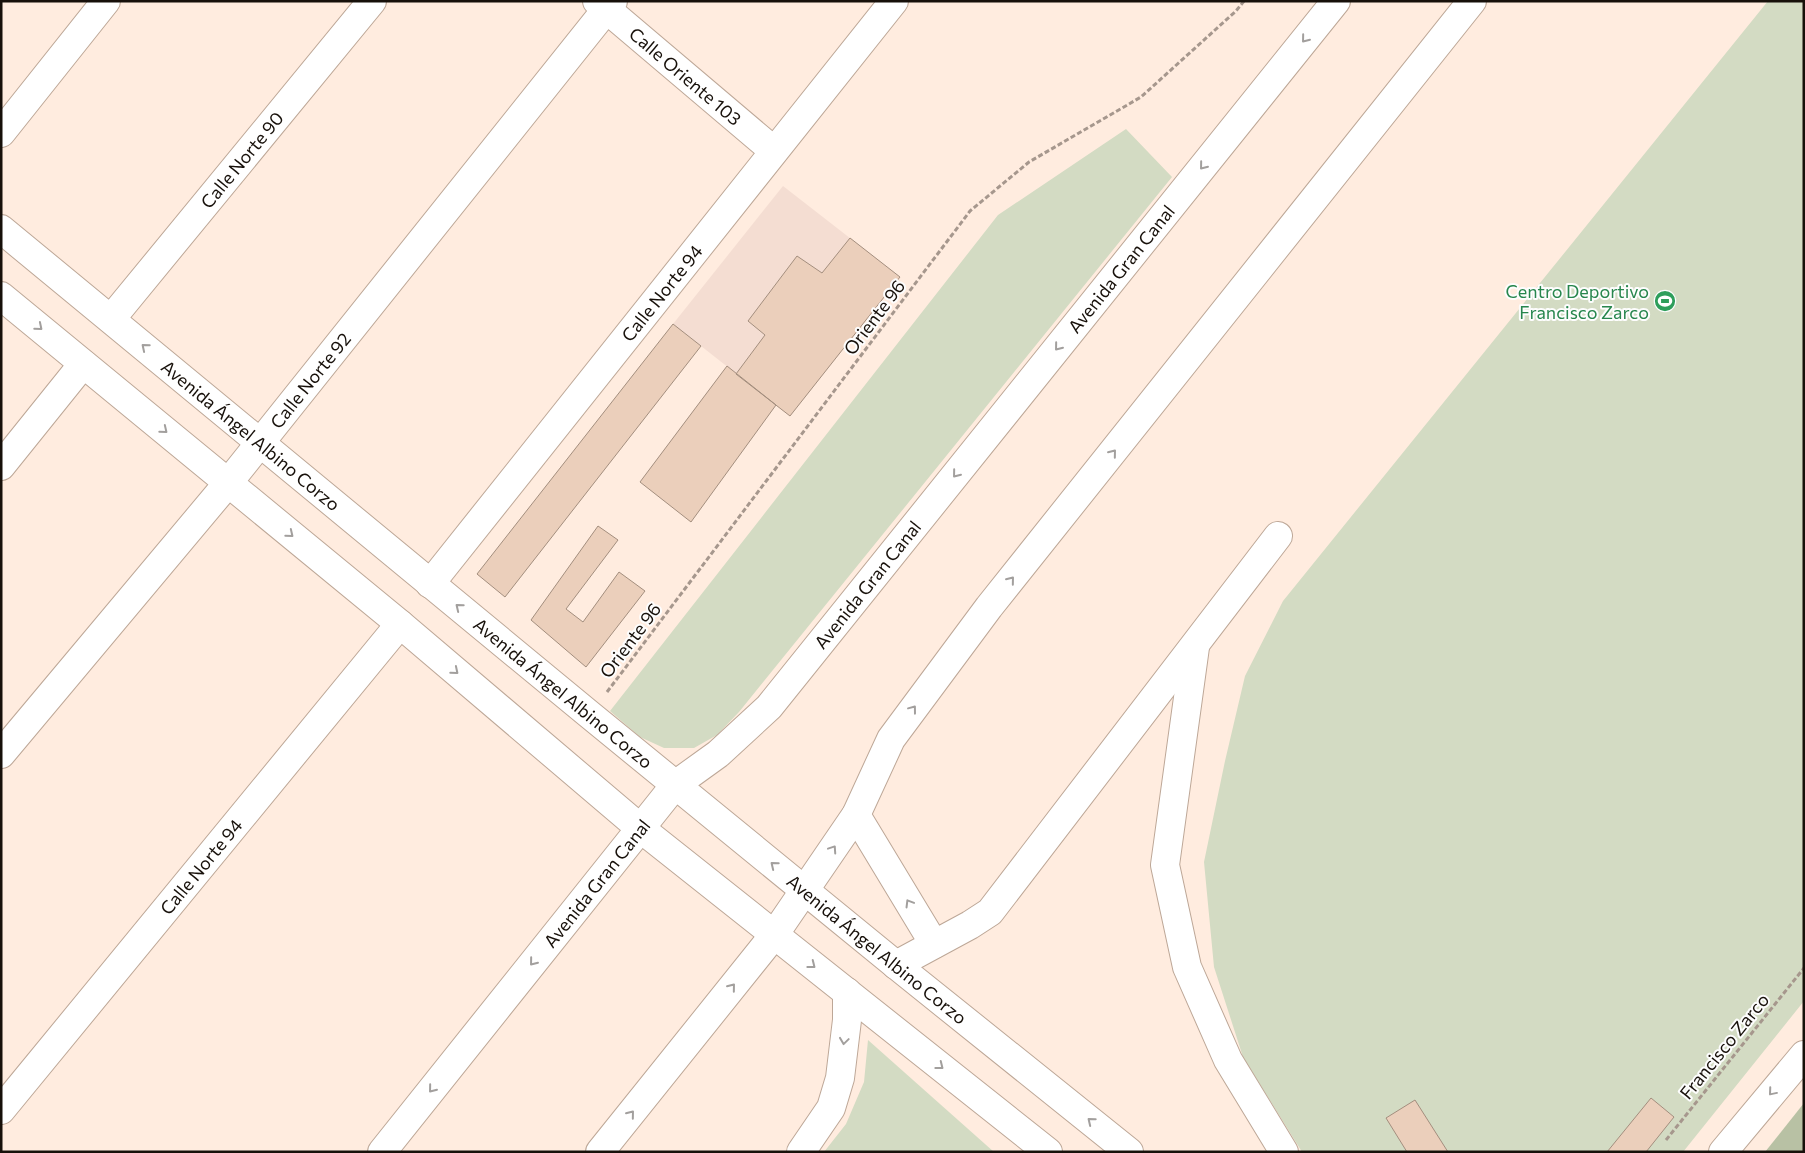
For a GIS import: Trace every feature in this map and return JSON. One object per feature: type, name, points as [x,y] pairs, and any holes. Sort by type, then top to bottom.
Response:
[{"type":"main road","points":[[1,133],[106,1]]},
{"type":"main road","name":"Calle Norte 90","points":[[112,319],[372,1]]},
{"type":"main road","name":"Calle Norte 94","points":[[430,584],[894,1]]},
{"type":"main road","name":"Avenida Gran Canal","points":[[382,1152],[675,785],[718,754],[769,707],[1336,1]]},
{"type":"main road","points":[[600,1152],[774,935],[856,814],[891,739],[984,615],[1472,1]]},
{"type":"main road","name":"Calle Oriente 103","points":[[606,4],[774,151]]},
{"type":"main road","name":"Calle Norte 92","points":[[1,754],[228,483],[606,4]]},
{"type":"main road","name":"Avenida Ángel Albino Corzo","points":[[1,229],[675,785],[1129,1152]]},
{"type":"main road","points":[[1,296],[400,624],[640,828],[1048,1152]]},
{"type":"main road","points":[[1,466],[83,364]]},
{"type":"main road","points":[[896,965],[970,925],[990,912],[1278,536]]},
{"type":"main road","name":"Calle Norte 94","points":[[1,1110],[400,624]]},
{"type":"main road","points":[[1195,646],[1165,865],[1187,967],[1228,1060],[1284,1152]]},
{"type":"main road","points":[[856,814],[934,944]]},
{"type":"main road","points":[[801,1152],[831,1108],[840,1078],[847,1020],[847,992]]},
{"type":"main road","points":[[1723,1152],[1804,1055]]},
{"type":"path","name":"Oriente 96","points":[[590,715],[970,212],[1028,162],[1141,98],[1236,11],[1244,1]]},
{"type":"path","name":"Francisco Zarco","points":[[1666,1140],[1804,968]]},
{"type":"shaded area","points":[[783,186],[900,277],[790,416],[673,324]]},
{"type":"green space","name":"Centro Deportivo Francisco Zarco","points":[[1768,1],[1804,1],[1804,1001],[1683,1152],[1302,1152],[1243,1057],[1214,967],[1204,862],[1245,676],[1283,601]]},
{"type":"green space","points":[[1126,129],[1172,177],[739,712],[717,735],[694,748],[664,748],[640,737],[610,711],[998,215]]},
{"type":"green space","points":[[868,1040],[994,1152],[824,1152],[846,1124],[864,1082]]},
{"type":"green space","points":[[1804,1103],[1804,1152],[1765,1152]]},
{"type":"building","points":[[850,238],[900,277],[790,416],[736,374],[765,335],[748,321],[797,256],[822,273]]},
{"type":"building","points":[[673,324],[701,346],[505,597],[477,574]]},
{"type":"building","points":[[727,366],[776,405],[691,522],[640,482]]},
{"type":"building","points":[[598,526],[618,540],[566,609],[583,622],[619,572],[645,591],[586,667],[531,620]]},
{"type":"building","points":[[1651,1098],[1674,1117],[1646,1152],[1607,1152]]},
{"type":"building","points":[[1415,1100],[1448,1152],[1407,1152],[1386,1118]]},
{"type":"place","name":"Centro Deportivo Francisco Zarco","points":[[1665,301]]}]
